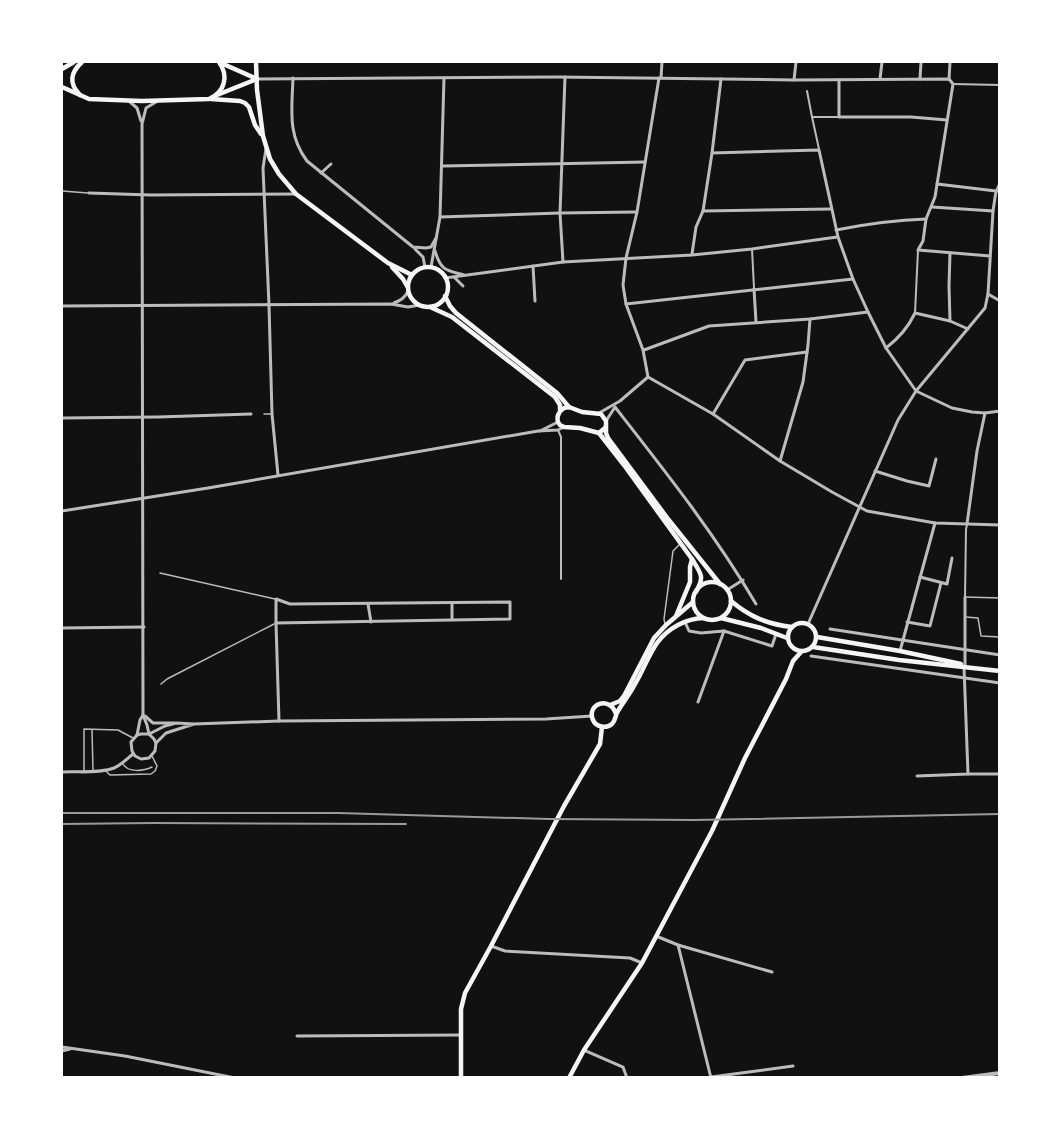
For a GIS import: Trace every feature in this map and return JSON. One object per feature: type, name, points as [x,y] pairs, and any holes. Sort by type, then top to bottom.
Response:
[{"type":"main road","points":[[62,69],[74,62]]},
{"type":"main road","points":[[82,62],[75,70],[72,81],[74,88],[82,97]]},
{"type":"main road","points":[[220,62],[257,79]]},
{"type":"main road","points":[[216,96],[225,82],[220,62]]},
{"type":"main road","points":[[256,62],[256,90],[266,147],[279,174],[296,194],[388,263],[403,279],[412,299],[420,305],[430,307],[452,318],[555,397],[560,405],[558,422],[564,427],[599,433],[681,543],[701,574],[701,582],[693,602],[666,624],[654,638],[624,696],[620,701],[610,705]]},
{"type":"main road","points":[[208,99],[257,79]]},
{"type":"main road","points":[[62,87],[89,99],[240,101],[249,107],[255,125],[263,136]]},
{"type":"main road","points":[[388,263],[412,275]]},
{"type":"main road","points":[[408,289],[412,275],[419,269],[428,267],[439,271],[445,278],[446,296],[456,313],[557,393],[569,407],[604,416],[606,433],[615,447],[668,519],[727,590],[731,601],[744,612],[764,621],[792,627]]},
{"type":"main road","points":[[430,307],[446,296]]},
{"type":"main road","points":[[560,410],[569,407]]},
{"type":"main road","points":[[599,433],[606,424]]},
{"type":"main road","points":[[675,618],[690,582],[692,559]]},
{"type":"main road","points":[[696,592],[698,588],[706,584],[720,584]]},
{"type":"main road","points":[[721,618],[727,612],[731,601]]},
{"type":"main road","points":[[693,602],[698,613],[704,618]]},
{"type":"main road","points":[[616,714],[613,707],[603,703],[596,706],[592,717],[595,723],[602,727],[615,720],[616,714],[627,699],[657,642],[684,621],[695,618],[712,620],[721,618],[758,627],[788,638]]},
{"type":"main road","points":[[569,1077],[584,1050],[642,963],[712,831],[793,661],[801,652],[813,647],[817,637],[814,629],[808,624],[799,623],[792,627],[788,638],[790,646],[801,652]]},
{"type":"main road","points":[[817,637],[900,651],[965,666]]},
{"type":"main road","points":[[813,647],[899,660],[999,671]]},
{"type":"main road","points":[[461,1077],[461,1009],[465,993],[551,830],[600,744],[602,727]]},
{"type":"street","points":[[662,62],[623,285],[626,304],[643,350],[648,377],[713,414],[780,460],[867,511],[934,523],[999,525]]},
{"type":"street","points":[[794,80],[795,62]]},
{"type":"street","points":[[880,79],[882,62]]},
{"type":"street","points":[[920,79],[921,62]]},
{"type":"street","points":[[886,348],[909,325],[915,313],[918,250],[923,242],[926,219],[935,197],[948,121],[953,84],[949,79],[950,62]]},
{"type":"street","points":[[257,79],[565,77],[806,82],[949,79]]},
{"type":"street","points":[[563,262],[560,213],[565,77]]},
{"type":"street","points":[[293,78],[292,129],[297,147],[306,161],[413,248],[423,257],[428,267]]},
{"type":"street","points":[[428,267],[440,217],[444,78]]},
{"type":"street","points":[[692,255],[696,227],[703,211],[721,79]]},
{"type":"street","points":[[839,80],[839,117]]},
{"type":"street","points":[[953,84],[999,85]]},
{"type":"street","points":[[807,91],[838,237],[853,279],[886,348],[916,391],[952,408],[985,413],[999,411]]},
{"type":"street","points":[[128,100],[137,108],[142,124]]},
{"type":"street","points":[[156,743],[149,734],[143,714],[142,124],[146,108],[160,100]]},
{"type":"street","points":[[812,117],[911,117],[948,121]]},
{"type":"street","points":[[266,147],[263,168],[272,414],[278,475]]},
{"type":"street","points":[[712,153],[819,150]]},
{"type":"street","points":[[443,166],[646,162]]},
{"type":"street","points":[[321,173],[331,164]]},
{"type":"street","points":[[808,624],[898,420],[916,391],[985,308],[988,294],[993,211],[999,182]]},
{"type":"street","points":[[938,184],[998,192]]},
{"type":"street","points":[[89,193],[296,194]]},
{"type":"street","points":[[932,207],[993,211]]},
{"type":"street","points":[[703,211],[831,209]]},
{"type":"street","points":[[440,217],[637,212]]},
{"type":"street","points":[[836,230],[859,225],[926,219]]},
{"type":"street","points":[[445,278],[563,262],[692,255],[838,237]]},
{"type":"street","points":[[413,248],[431,247],[436,238]]},
{"type":"street","points":[[434,249],[442,267],[466,275]]},
{"type":"street","points":[[752,249],[756,322]]},
{"type":"street","points":[[918,250],[990,256]]},
{"type":"street","points":[[950,253],[950,321]]},
{"type":"street","points":[[533,266],[535,301]]},
{"type":"street","points":[[454,277],[464,286]]},
{"type":"street","points":[[626,304],[853,279]]},
{"type":"street","points":[[392,304],[405,297],[408,289]]},
{"type":"street","points":[[988,294],[999,301]]},
{"type":"street","points":[[62,306],[392,304],[408,307],[420,305]]},
{"type":"street","points":[[643,350],[709,326],[810,319],[868,312]]},
{"type":"street","points":[[915,313],[950,321],[968,329]]},
{"type":"street","points":[[780,460],[803,382],[810,319]]},
{"type":"street","points":[[713,414],[745,360],[807,352]]},
{"type":"street","points":[[606,424],[620,401],[648,377]]},
{"type":"street","points":[[599,413],[620,401]]},
{"type":"street","points":[[615,407],[691,505],[756,604]]},
{"type":"street","points":[[968,774],[964,678],[966,528],[985,413]]},
{"type":"street","points":[[62,418],[251,414]]},
{"type":"street","points":[[538,431],[558,422]]},
{"type":"street","points":[[62,511],[538,431],[558,430],[564,427]]},
{"type":"street","points":[[558,430],[561,437],[561,579]]},
{"type":"street","points":[[875,471],[929,486],[936,459]]},
{"type":"street","points":[[900,651],[934,523]]},
{"type":"street","points":[[921,577],[947,584],[952,558]]},
{"type":"street","points":[[727,590],[742,580]]},
{"type":"street","points":[[907,622],[930,626],[941,583]]},
{"type":"street","points":[[276,622],[510,619],[510,602],[290,604],[276,599],[276,622],[279,722]]},
{"type":"street","points":[[452,603],[452,620]]},
{"type":"street","points":[[368,604],[371,622]]},
{"type":"street","points":[[684,621],[689,631],[701,633],[724,631],[772,646],[776,633]]},
{"type":"street","points":[[62,628],[144,627]]},
{"type":"street","points":[[830,629],[999,655]]},
{"type":"street","points":[[698,702],[724,631]]},
{"type":"street","points":[[856,662],[857,654]]},
{"type":"street","points":[[811,656],[999,683]]},
{"type":"street","points":[[897,668],[899,660]]},
{"type":"street","points":[[143,714],[153,723],[194,724],[592,717]]},
{"type":"street","points":[[143,714],[131,746],[133,754],[143,759],[152,756],[156,743],[166,733],[194,724]]},
{"type":"street","points":[[135,737],[176,723]]},
{"type":"street","points":[[62,772],[112,769],[133,754]]},
{"type":"street","points":[[917,776],[999,774]]},
{"type":"street","points":[[655,936],[678,945],[772,972]]},
{"type":"street","points":[[678,945],[711,1077],[793,1066]]},
{"type":"street","points":[[491,946],[505,951],[630,958],[642,963]]},
{"type":"street","points":[[297,1036],[461,1035]]},
{"type":"street","points":[[62,1048],[74,1047],[235,1077]]},
{"type":"street","points":[[584,1050],[623,1067],[627,1077]]},
{"type":"street","points":[[962,1077],[999,1072]]},
{"type":"lane","points":[[62,191],[89,193]]},
{"type":"lane","points":[[264,414],[272,414]]},
{"type":"lane","points":[[666,624],[664,619],[673,551],[681,543]]},
{"type":"lane","points":[[160,573],[276,599]]},
{"type":"lane","points":[[965,597],[999,598]]},
{"type":"lane","points":[[965,617],[978,618],[981,636],[999,637]]},
{"type":"lane","points":[[161,684],[276,622]]},
{"type":"lane","points":[[84,771],[84,729],[118,730],[135,737]]},
{"type":"lane","points":[[92,729],[93,771]]},
{"type":"lane","points":[[106,770],[110,775],[151,774],[157,766],[152,756]]},
{"type":"lane","points":[[122,763],[129,770],[146,770],[152,767]]},
{"type":"railway","points":[[62,813],[338,813],[549,819],[694,820],[1000,814]]},
{"type":"railway","points":[[62,824],[406,824]]}]
